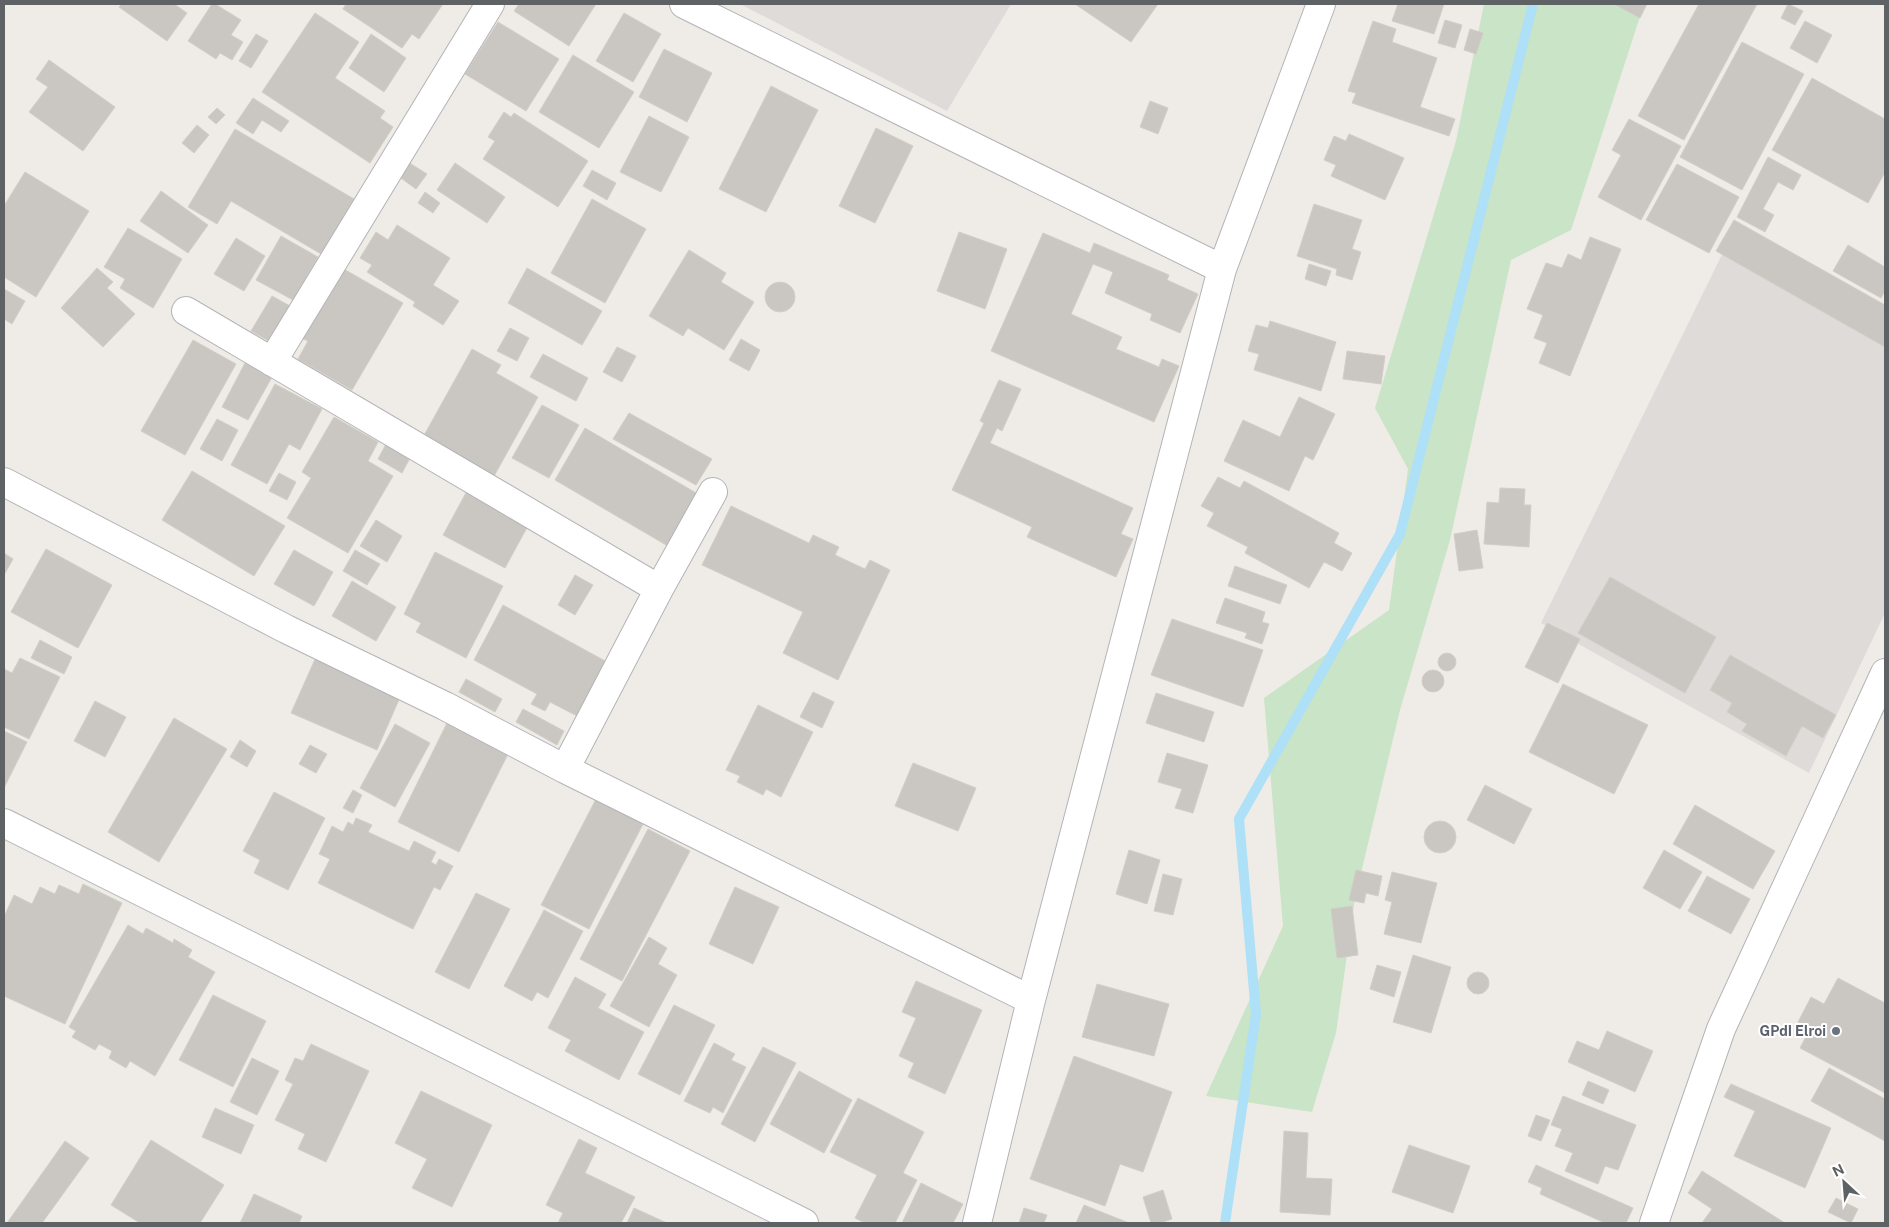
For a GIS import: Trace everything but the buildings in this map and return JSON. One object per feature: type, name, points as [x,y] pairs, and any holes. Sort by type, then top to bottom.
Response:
[{"type":"street","points":[[272,362],[490,4]]},
{"type":"street","points":[[684,4],[1222,269]]},
{"type":"street","points":[[977,1223],[1031,1000],[1222,269],[1321,4]]},
{"type":"street","points":[[186,311],[660,589]]},
{"type":"street","points":[[4,482],[286,629],[445,706],[566,770],[1031,1000]]},
{"type":"street","points":[[566,770],[660,589],[713,492]]},
{"type":"street","points":[[1654,1223],[1721,1029],[1885,673]]},
{"type":"street","points":[[4,823],[804,1223]]},
{"type":"shaded area","points":[[740,4],[1011,4],[947,111]]},
{"type":"shaded area","points":[[1737,224],[1885,307],[1885,613],[1809,773],[1541,623]]},
{"type":"green space","points":[[1484,4],[1644,4],[1571,230],[1511,260],[1450,540],[1400,710],[1355,898],[1336,1033],[1312,1112],[1206,1096],[1283,926],[1264,698],[1389,610],[1408,469],[1375,408],[1456,141]]},
{"type":"waterway","points":[[1225,1223],[1256,1014],[1239,819],[1400,534],[1533,4]]},
{"type":"place","name":"GPdI Elroi","points":[[1836,1031]]}]
